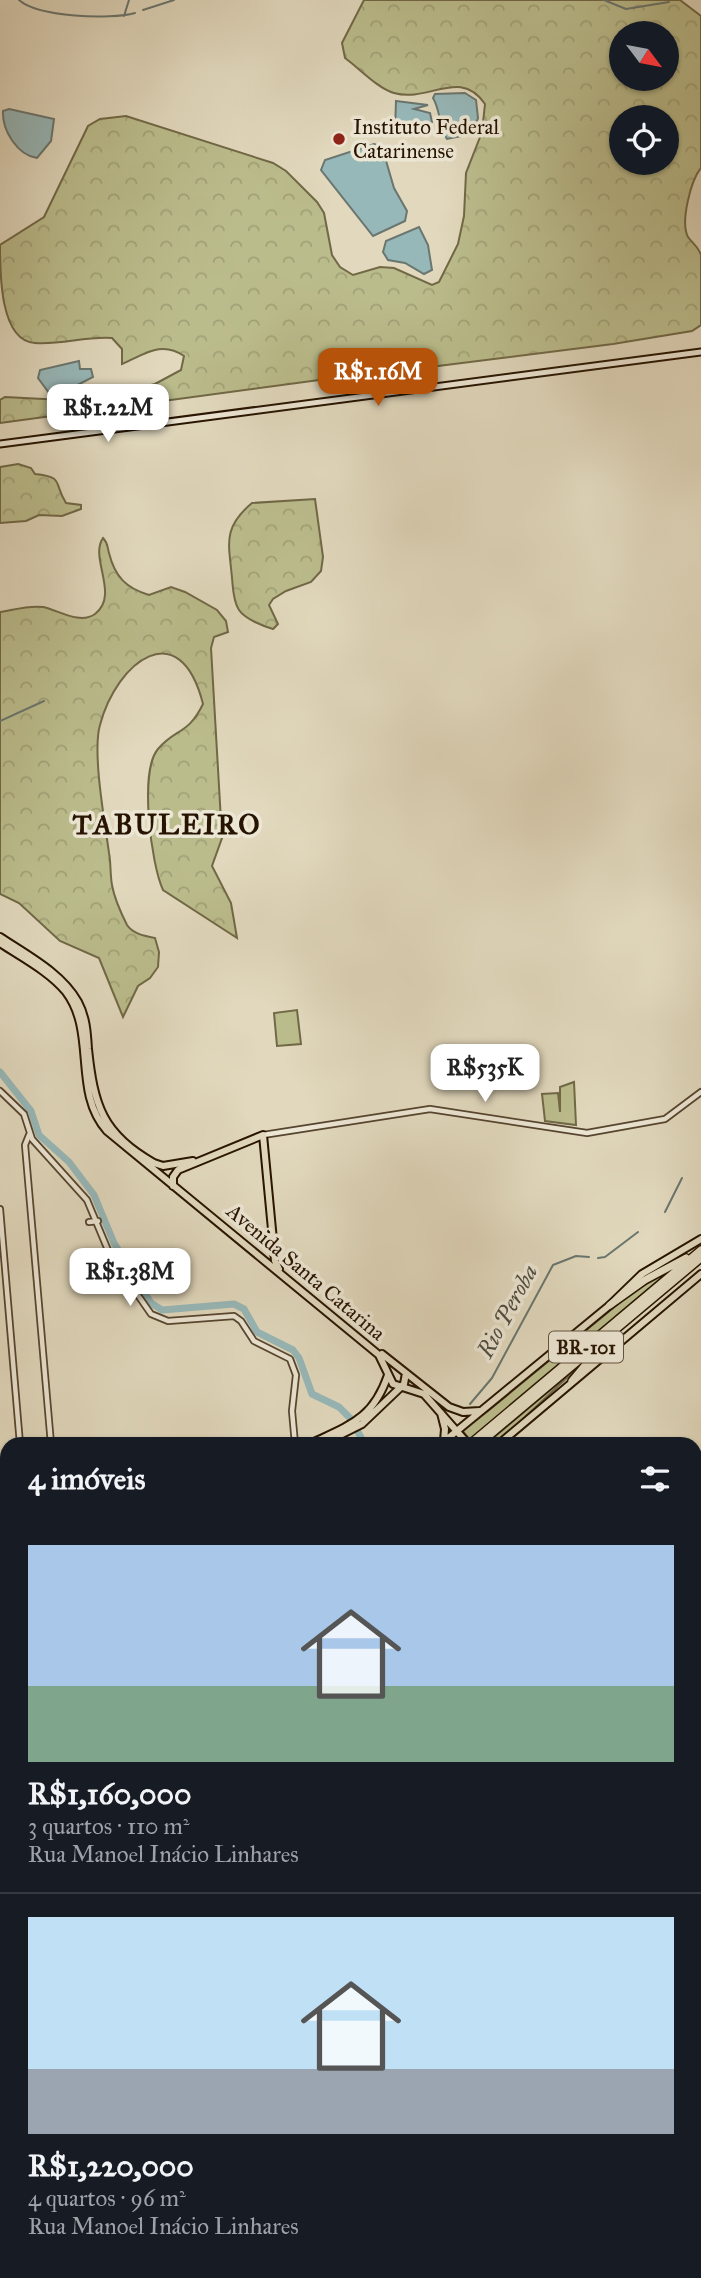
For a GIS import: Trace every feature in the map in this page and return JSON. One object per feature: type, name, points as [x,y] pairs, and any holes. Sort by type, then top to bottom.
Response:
[{"type":"highway","points":[[610,1305],[645,1280],[701,1254]]},
{"type":"highway","name":"BR-101","points":[[480,1437],[615,1329],[701,1254]]},
{"type":"highway","name":"BR-101","points":[[479,1437],[701,1254]]},
{"type":"highway","points":[[572,1381],[615,1329]]},
{"type":"main road","points":[[0,444],[592,369],[701,352]]},
{"type":"main road","points":[[0,937],[71,991],[85,1017],[92,1083],[99,1112],[118,1134],[145,1158],[163,1166],[202,1160]]},
{"type":"main road","name":"Avenida Santa Catarina","points":[[0,943],[52,979],[67,994],[81,1027],[89,1096],[97,1119],[123,1146],[379,1355],[393,1384],[424,1394],[465,1437]]},
{"type":"main road","points":[[173,1186],[173,1175],[263,1135]]},
{"type":"main road","name":"Avenida Santa Catarina","points":[[263,1135],[277,1268],[449,1407],[465,1413],[480,1411]]},
{"type":"main road","points":[[449,1437],[610,1305],[642,1274],[701,1239]]},
{"type":"main road","points":[[507,1437],[701,1274]]},
{"type":"main road","points":[[336,1437],[362,1424],[402,1387],[407,1380],[405,1371]]},
{"type":"main road","points":[[324,1437],[362,1418],[380,1397],[388,1373]]},
{"type":"main road","points":[[440,1410],[445,1427],[443,1437]]},
{"type":"street","points":[[0,1091],[24,1114],[29,1134],[87,1200],[110,1255],[151,1314],[168,1321],[234,1316],[258,1345],[290,1359],[296,1375],[292,1411],[294,1437]]},
{"type":"street","points":[[263,1135],[430,1109],[587,1133],[663,1119],[701,1092]]},
{"type":"street","points":[[29,1134],[25,1145],[50,1437]]},
{"type":"street","points":[[0,1209],[19,1437]]},
{"type":"street","points":[[89,1222],[97,1221]]},
{"type":"green space","points":[[364,0],[680,0],[701,16],[701,168],[690,191],[685,222],[688,237],[701,255],[701,325],[692,331],[438,366],[392,376],[349,376],[0,423],[0,400],[5,397],[63,400],[88,390],[117,394],[155,384],[181,370],[184,356],[168,349],[153,351],[122,364],[122,349],[112,338],[54,343],[35,343],[23,339],[15,331],[4,304],[0,245],[44,217],[88,126],[100,119],[126,116],[273,163],[286,171],[317,202],[324,213],[332,255],[340,267],[353,275],[380,267],[394,268],[432,285],[439,282],[458,244],[464,216],[466,173],[482,132],[485,104],[475,93],[465,88],[443,88],[407,95],[394,93],[345,58],[342,43]]},
{"type":"green space","points":[[18,464],[31,468],[35,474],[55,479],[66,503],[81,505],[81,509],[62,516],[39,515],[26,521],[0,523],[0,467]]},
{"type":"green space","points":[[315,499],[323,557],[321,571],[311,582],[273,599],[269,605],[278,624],[273,629],[255,622],[242,613],[234,599],[229,546],[236,520],[252,503]]},
{"type":"green space","points":[[103,538],[118,575],[128,585],[149,595],[171,587],[185,592],[217,610],[226,621],[228,632],[214,637],[211,648],[222,838],[212,866],[231,903],[237,938],[163,890],[154,860],[148,796],[152,760],[164,742],[192,721],[203,704],[193,676],[180,660],[165,654],[149,656],[134,666],[120,682],[108,702],[100,725],[98,769],[113,890],[127,925],[136,933],[155,938],[159,952],[158,967],[150,978],[138,986],[123,1017],[99,958],[60,941],[19,903],[0,894],[0,612],[38,607],[83,618],[95,614],[105,597],[99,556]]},
{"type":"green space","points":[[297,1010],[301,1044],[277,1046],[274,1013]]},
{"type":"green space","points":[[574,1082],[576,1125],[545,1121],[542,1094],[558,1093],[560,1112],[560,1087]]},
{"type":"green space","points":[[672,1269],[474,1437],[468,1437],[462,1430],[640,1286]]},
{"type":"green space","points":[[586,1360],[504,1437],[494,1437]]},
{"type":"water","points":[[465,93],[476,100],[478,118],[472,134],[447,139],[433,98],[435,94]]},
{"type":"water","points":[[396,101],[428,105],[414,109],[430,113],[432,122],[424,126],[395,130]]},
{"type":"water","points":[[9,109],[54,119],[51,141],[37,158],[17,147],[8,133],[3,111]]},
{"type":"water","points":[[374,144],[382,147],[394,188],[407,211],[405,221],[373,236],[321,170],[325,160]]},
{"type":"water","points":[[419,227],[428,245],[432,270],[424,274],[405,263],[388,260],[383,252],[386,241]]},
{"type":"water","points":[[79,361],[80,369],[91,369],[93,377],[68,390],[49,393],[38,378],[40,370]]},
{"type":"waterway","points":[[19,0],[28,6],[57,13],[92,16],[135,13]]},
{"type":"waterway","points":[[124,16],[129,0]]},
{"type":"waterway","points":[[143,10],[174,0]]},
{"type":"waterway","points":[[604,0],[626,9],[669,2]]},
{"type":"waterway","points":[[0,721],[44,701]]},
{"type":"waterway","name":"Rio Peroba","points":[[0,1072],[31,1111],[39,1135],[69,1162],[94,1195],[114,1243],[151,1303],[162,1310],[234,1304],[244,1309],[257,1332],[293,1350],[299,1358],[312,1394],[339,1407],[351,1419]]},
{"type":"waterway","name":"Rio Peroba","points":[[665,1212],[682,1178]]},
{"type":"waterway","name":"Rio Peroba","points":[[598,1258],[605,1257],[638,1232]]},
{"type":"waterway","name":"Rio Peroba","points":[[470,1404],[492,1378],[553,1265],[576,1256],[589,1257]]},
{"type":"waterway","name":"Rio Peroba","points":[[358,1432],[361,1437]]},
{"type":"place","name":"Instituto Federal Catarinense","points":[[339,139]]},
{"type":"district","name":"TABULEIRO","points":[[167,824]]}]
